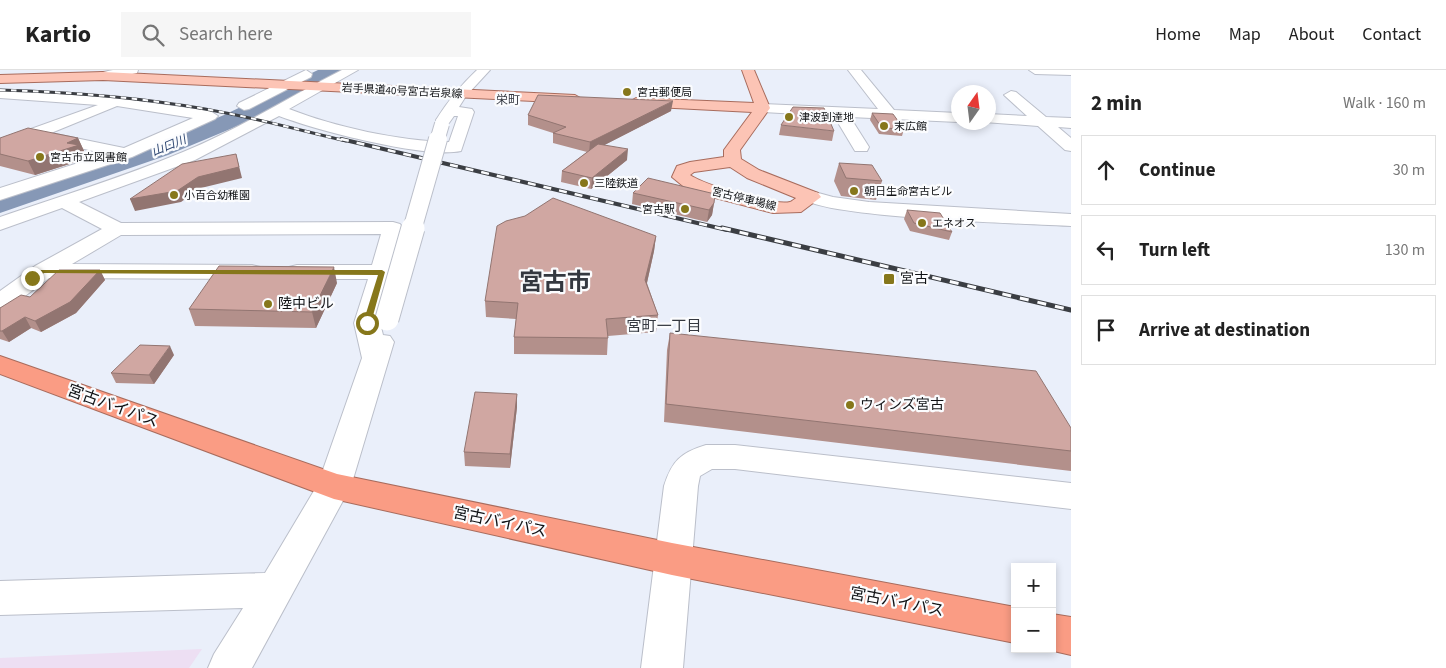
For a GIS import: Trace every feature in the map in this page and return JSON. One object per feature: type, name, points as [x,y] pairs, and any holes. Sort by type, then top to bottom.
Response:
[{"type":"highway","name":"宮古バイパス","points":[[0,364],[334,486],[672,559],[1011,624]]},
{"type":"highway","points":[[1056,634],[1071,636]]},
{"type":"main road","points":[[748,70],[762,108]]},
{"type":"main road","name":"岩手県道40号宮古岩泉線","points":[[0,79],[103,76],[314,88],[587,100]]},
{"type":"main road","points":[[626,102],[762,108]]},
{"type":"main road","points":[[733,161],[732,150],[762,108]]},
{"type":"main road","name":"宮古停車場線","points":[[733,161],[753,174],[811,197],[794,208],[774,207],[689,184],[681,177],[681,173],[690,167],[733,161]]},
{"type":"street","points":[[103,76],[132,70]]},
{"type":"street","points":[[244,106],[314,70]]},
{"type":"street","points":[[0,224],[64,202],[158,164],[207,148],[278,110],[314,88],[352,70]]},
{"type":"street","points":[[229,668],[276,590],[334,486],[376,360],[446,117],[460,94],[484,70]]},
{"type":"street","points":[[854,70],[890,115]]},
{"type":"street","points":[[1035,70],[1071,71]]},
{"type":"street","points":[[0,94],[117,102],[210,116],[131,155],[0,194]]},
{"type":"street","points":[[1011,95],[1071,146]]},
{"type":"street","points":[[0,146],[117,102]]},
{"type":"street","points":[[762,108],[951,118]]},
{"type":"street","points":[[278,110],[304,120],[416,146],[455,147],[467,112],[446,117]]},
{"type":"street","points":[[839,112],[861,147]]},
{"type":"street","points":[[996,119],[1071,123]]},
{"type":"street","points":[[33,134],[131,155],[158,164]]},
{"type":"street","points":[[811,197],[840,204],[870,208],[1071,220]]},
{"type":"street","points":[[64,202],[117,229],[393,228],[367,323],[376,360]]},
{"type":"street","points":[[198,272],[227,228]]},
{"type":"street","points":[[0,303],[43,271],[117,229]]},
{"type":"street","points":[[43,271],[382,272]]},
{"type":"street","points":[[662,668],[681,486],[686,469],[706,457],[735,457],[1071,496]]},
{"type":"street","points":[[0,598],[276,590]]},
{"type":"shaded area","points":[[202,649],[189,668],[0,668],[0,658]]},
{"type":"building","points":[[538,95],[673,101],[590,142],[553,133],[566,127],[528,115]]},
{"type":"building","points":[[793,107],[824,108],[834,131],[781,125]]},
{"type":"building","points":[[872,113],[893,114],[904,129],[882,128]]},
{"type":"building","points":[[28,128],[78,138],[67,143],[79,145],[28,161],[0,154],[0,138]]},
{"type":"building","points":[[598,144],[628,149],[592,178],[562,171]]},
{"type":"building","points":[[236,154],[239,167],[198,177],[177,191],[130,199],[182,164]]},
{"type":"building","points":[[839,163],[872,165],[882,181],[846,178]]},
{"type":"building","points":[[648,178],[715,194],[714,203],[709,210],[633,193]]},
{"type":"building","points":[[553,198],[656,236],[645,280],[658,315],[606,319],[608,338],[514,337],[518,303],[485,301],[497,226],[506,221],[525,216]]},
{"type":"building","points":[[907,210],[940,213],[952,232],[914,223]]},
{"type":"building","points":[[219,266],[334,267],[312,312],[189,309]]},
{"type":"building","points":[[59,270],[100,270],[70,302],[35,321],[25,317],[0,331],[0,308],[21,295],[30,297]]},
{"type":"building","name":"ウィンズ宮古","points":[[670,333],[1036,371],[1071,428],[1071,451],[666,404]]},
{"type":"building","points":[[140,345],[170,346],[149,375],[111,373]]},
{"type":"building","points":[[475,392],[517,394],[510,454],[464,452]]},
{"type":"waterway","name":"山口川","points":[[0,205],[160,150],[232,120],[332,70]]},
{"type":"railway","points":[[0,90],[52,92],[154,101],[240,116],[346,141]]},
{"type":"railway","points":[[341,139],[727,230]]},
{"type":"railway","points":[[722,228],[1071,310]]},
{"type":"place","name":"宮古郵便局","points":[[627,92]]},
{"type":"place","name":"津波到達地","points":[[789,117]]},
{"type":"place","name":"末広館","points":[[884,126]]},
{"type":"place","name":"宮古市立図書館","points":[[40,157]]},
{"type":"place","name":"三陸鉄道","points":[[584,183]]},
{"type":"place","name":"朝日生命宮古ビル","points":[[854,191]]},
{"type":"place","name":"小百合幼稚園","points":[[174,195]]},
{"type":"place","name":"宮古駅","points":[[685,209]]},
{"type":"place","name":"エネオス","points":[[922,223]]},
{"type":"place","name":"宮古","points":[[889,279]]},
{"type":"place","name":"陸中ビル","points":[[268,304]]},
{"type":"place","name":"ウィンズ宮古","points":[[850,405]]},
{"type":"district","name":"栄町","points":[[508,100]]},
{"type":"district","name":"宮古市","points":[[555,282]]},
{"type":"district","name":"宮町一丁目","points":[[664,326]]},
{"type":"route","points":[[32,278],[43,271],[382,272],[367,323]]}]
